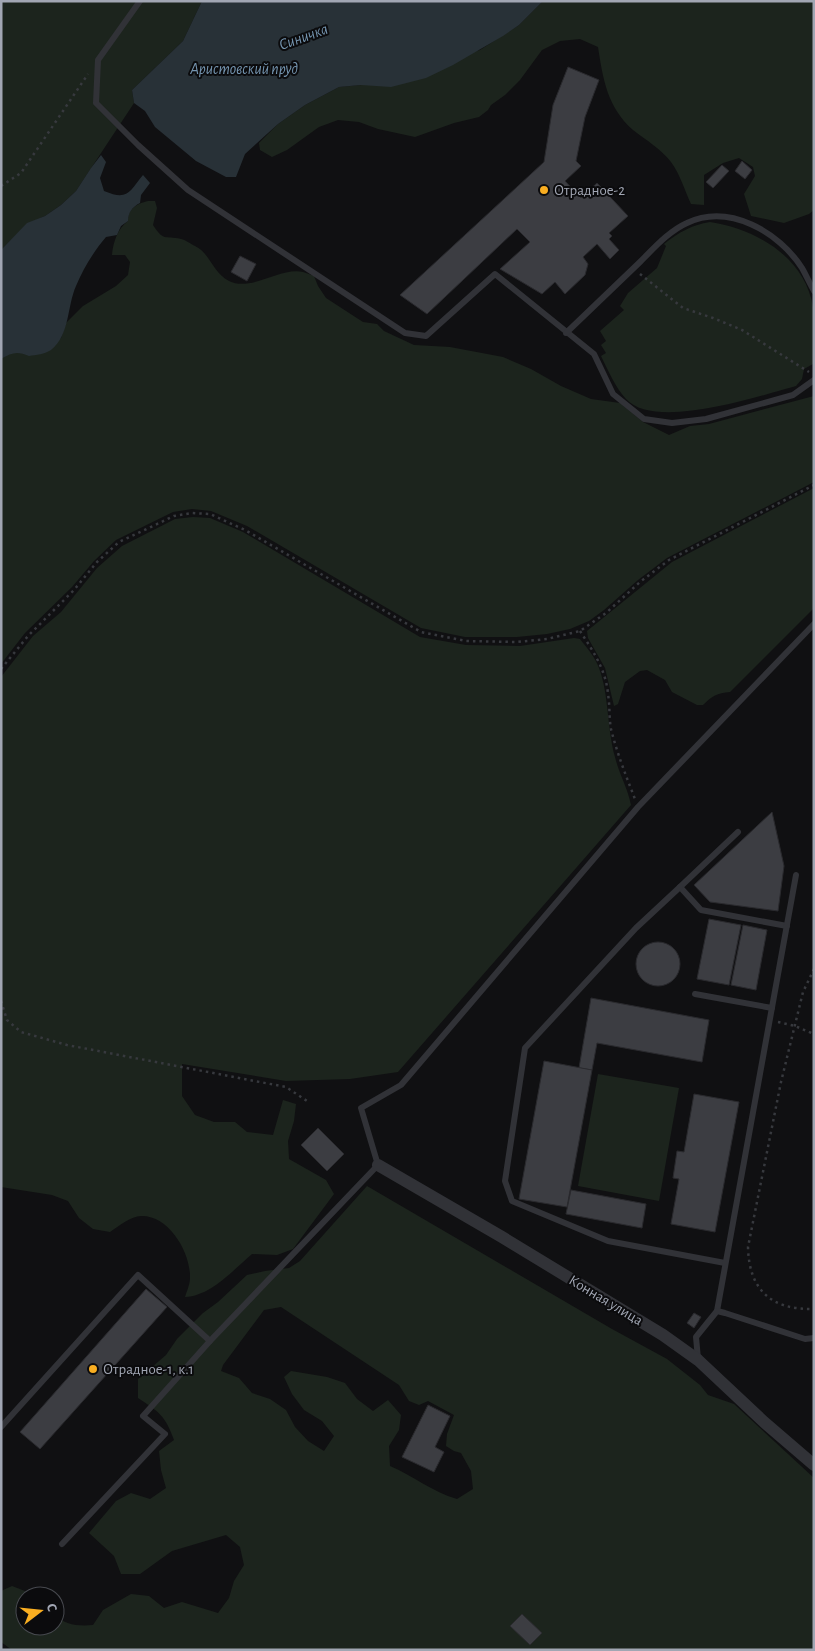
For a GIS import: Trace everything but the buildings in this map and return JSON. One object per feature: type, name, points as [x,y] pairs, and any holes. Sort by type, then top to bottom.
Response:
[{"type":"street","name":"Конная улица","points":[[378,1165],[536,1257],[663,1335],[698,1360],[764,1422],[814,1465]]},
{"type":"lane","points":[[140,1],[98,60],[96,103],[188,190],[405,333],[426,336],[495,274],[594,354],[614,394],[644,419],[672,423],[706,419],[793,395],[814,380]]},
{"type":"lane","points":[[566,333],[666,238],[686,223],[704,217],[723,217],[763,229],[783,245],[801,267],[814,291]]},
{"type":"lane","points":[[62,1544],[165,1434],[143,1416],[210,1341],[378,1165],[361,1108],[401,1085],[638,807],[814,624]]},
{"type":"lane","points":[[726,1262],[608,1241],[512,1201],[505,1181],[525,1048],[636,928],[738,832]]},
{"type":"lane","points":[[698,1360],[696,1337],[717,1311],[796,875]]},
{"type":"lane","points":[[680,887],[701,910],[787,926]]},
{"type":"lane","points":[[695,994],[772,1008]]},
{"type":"lane","points":[[1,1427],[138,1276],[210,1341]]},
{"type":"lane","points":[[717,1311],[805,1339],[814,1338]]},
{"type":"path","points":[[1,186],[21,173],[98,60]]},
{"type":"path","points":[[633,269],[683,308],[742,330],[814,375]]},
{"type":"path","points":[[1,669],[28,636],[74,590],[97,562],[119,542],[174,516],[192,513],[210,514],[245,530],[421,632],[466,641],[518,642],[580,631],[606,613],[640,582],[669,560],[814,485]]},
{"type":"path","points":[[580,631],[594,652],[602,669],[608,692],[611,726],[618,757],[638,807]]},
{"type":"path","points":[[814,969],[803,992],[781,1082],[748,1247],[748,1263],[752,1275],[769,1299],[784,1306],[814,1309]]},
{"type":"path","points":[[1,1001],[7,1020],[21,1032],[67,1045],[286,1087],[310,1103]]},
{"type":"path","points":[[770,1020],[795,1026],[814,1034]]},
{"type":"shaded area","points":[[1,1],[202,1],[183,41],[132,90],[134,103],[76,191],[45,216],[27,224],[1,250]]},
{"type":"shaded area","points":[[543,1],[814,1],[814,210],[809,214],[784,223],[751,216],[744,194],[755,176],[753,167],[739,158],[723,163],[704,175],[704,205],[691,204],[680,177],[667,157],[633,130],[617,112],[604,81],[598,47],[580,39],[560,41],[542,50],[520,80],[479,117],[454,123],[415,137],[378,129],[359,122],[338,120],[319,127],[287,150],[272,157],[260,150],[259,143],[278,124],[305,105],[339,87],[361,85],[480,50],[519,25]]},
{"type":"shaded area","points":[[148,201],[155,201],[157,208],[153,225],[162,236],[183,240],[200,249],[219,273],[229,281],[247,284],[294,271],[306,273],[314,276],[326,298],[363,322],[377,324],[384,331],[414,345],[450,347],[503,357],[591,399],[620,403],[643,422],[669,435],[690,426],[709,424],[814,396],[814,482],[667,558],[589,621],[570,629],[547,634],[517,637],[465,637],[421,628],[247,526],[211,511],[192,509],[173,512],[116,540],[25,633],[1,664],[1,359],[11,352],[20,352],[61,338],[66,323],[83,306],[116,286],[128,275],[130,262],[125,255],[112,255],[114,245],[119,231],[128,221],[131,210],[137,205]]},
{"type":"shaded area","points":[[710,222],[744,231],[761,239],[776,248],[800,274],[808,289],[814,310],[813,364],[804,369],[802,379],[796,386],[758,397],[683,412],[660,412],[640,408],[626,399],[612,378],[601,356],[606,353],[601,345],[606,341],[600,331],[624,310],[620,306],[628,293],[657,268],[666,246],[664,244],[686,230]]},
{"type":"shaded area","points":[[814,488],[814,608],[730,692],[718,694],[703,705],[697,705],[672,692],[665,680],[647,670],[640,671],[625,682],[618,704],[614,706],[605,668],[588,638],[587,631],[672,562]]},
{"type":"shaded area","points":[[210,518],[243,532],[420,637],[466,645],[520,646],[574,638],[580,639],[591,653],[599,668],[606,700],[612,746],[631,805],[398,1072],[350,1079],[286,1081],[182,1064],[182,1096],[195,1115],[214,1122],[235,1122],[247,1132],[273,1135],[283,1100],[296,1104],[294,1121],[288,1141],[289,1159],[326,1180],[334,1194],[293,1249],[277,1255],[252,1254],[213,1287],[195,1296],[185,1297],[190,1278],[187,1258],[176,1237],[161,1222],[151,1217],[137,1216],[110,1232],[93,1229],[79,1218],[68,1201],[52,1195],[1,1187],[1,677],[33,636],[61,612],[97,568],[122,546],[175,519]]},
{"type":"shaded area","points":[[598,1074],[679,1088],[659,1201],[578,1186]]},
{"type":"shaded area","points":[[367,1186],[667,1359],[700,1385],[708,1395],[734,1404],[814,1478],[814,1650],[12,1650],[1,1642],[1,1591],[12,1586],[15,1587],[15,1636],[65,1636],[65,1622],[77,1625],[93,1625],[103,1610],[131,1594],[149,1596],[164,1608],[182,1602],[218,1613],[229,1598],[234,1581],[244,1565],[240,1547],[226,1535],[172,1551],[140,1574],[121,1574],[114,1556],[89,1533],[116,1501],[131,1493],[150,1499],[166,1488],[161,1470],[159,1451],[174,1440],[164,1419],[138,1398],[138,1379],[166,1355],[177,1339],[203,1313],[247,1275],[289,1268],[300,1261]],"holes":[[[281,1307],[399,1385],[409,1401],[419,1405],[428,1401],[454,1415],[447,1434],[446,1446],[461,1453],[471,1471],[473,1489],[457,1499],[439,1492],[390,1466],[389,1446],[399,1430],[401,1415],[388,1400],[373,1411],[357,1399],[345,1383],[327,1377],[291,1371],[284,1377],[292,1394],[304,1410],[322,1421],[334,1436],[324,1451],[308,1441],[295,1427],[286,1410],[270,1399],[252,1393],[239,1378],[221,1371],[223,1365],[264,1310]]]},
{"type":"water","name":"Аристовский пруд","points":[[202,1],[543,1],[519,25],[503,36],[453,65],[426,78],[391,87],[361,85],[339,87],[305,105],[278,124],[245,154],[236,177],[226,177],[196,161],[155,127],[145,111],[134,103],[132,90],[183,41]]},
{"type":"water","points":[[101,155],[106,162],[100,178],[104,191],[123,195],[131,190],[143,175],[150,183],[141,195],[140,203],[131,210],[128,221],[121,226],[117,235],[106,237],[85,267],[73,294],[65,328],[57,344],[51,350],[43,353],[29,356],[15,353],[1,359],[1,250],[27,223],[45,216],[76,191]]},
{"type":"place","name":"Отрадное-2","points":[[544,190]]},
{"type":"place","name":"Отрадное-1, к.1","points":[[93,1369]]},
{"type":"water label","name":"Синичка","points":[[303,36]]}]
